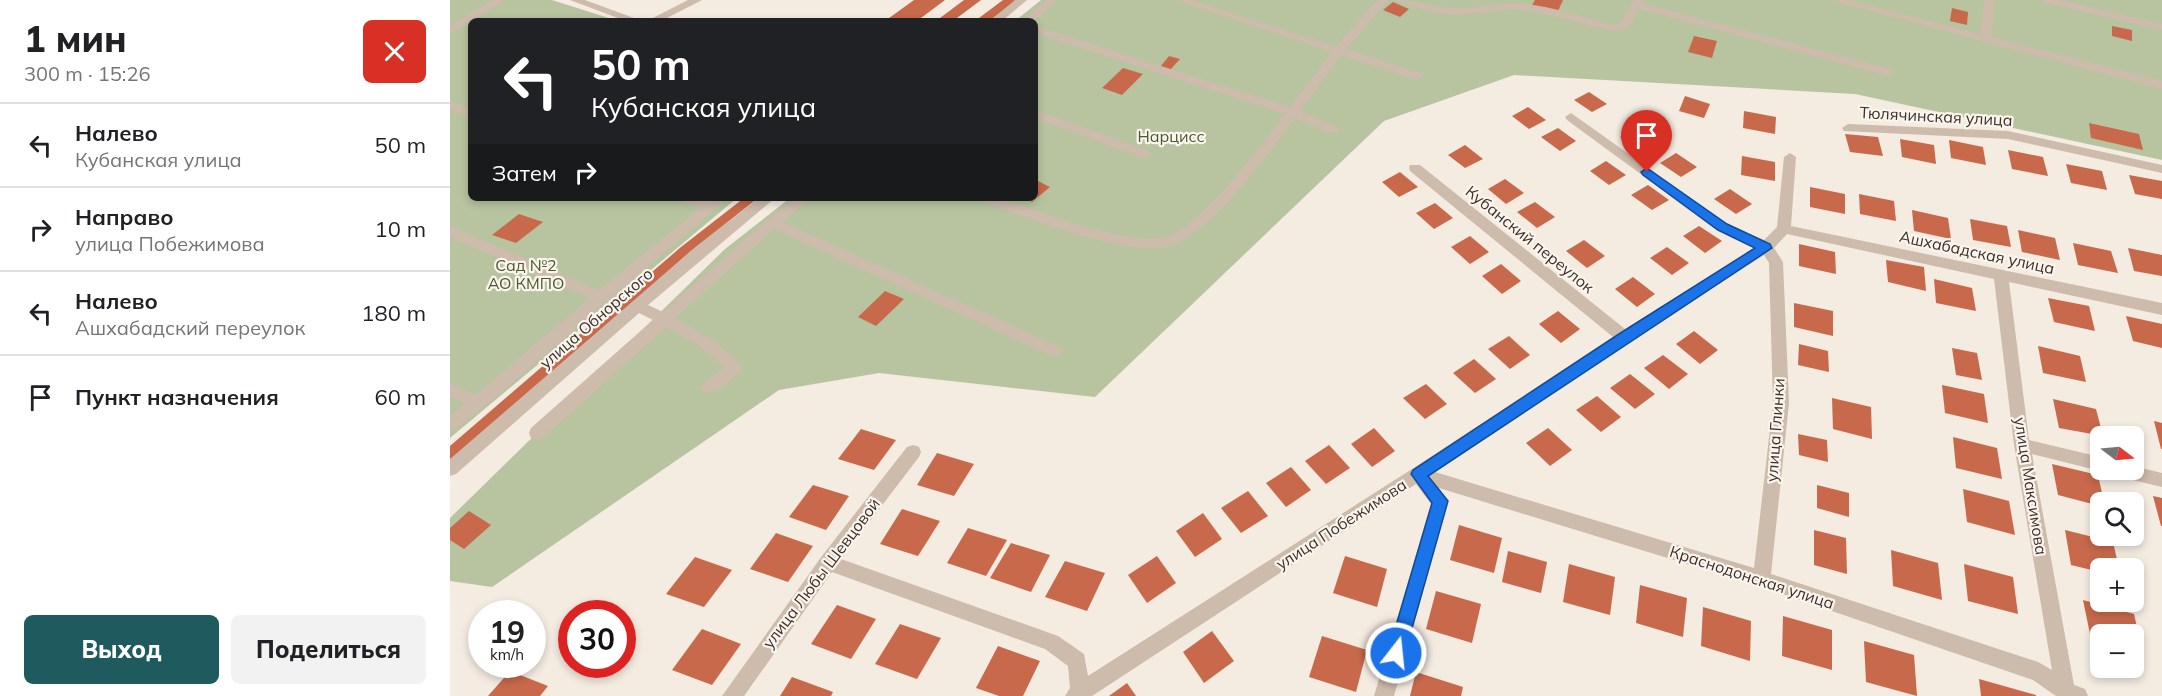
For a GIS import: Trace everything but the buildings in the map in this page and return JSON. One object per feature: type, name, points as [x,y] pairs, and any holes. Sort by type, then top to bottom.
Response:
[{"type":"street","points":[[470,18],[501,0]]},
{"type":"street","points":[[575,0],[628,18]]},
{"type":"street","points":[[658,18],[697,0]]},
{"type":"street","points":[[999,18],[1022,0]]},
{"type":"street","points":[[1031,18],[1052,0]]},
{"type":"street","points":[[1180,0],[1417,76]]},
{"type":"street","points":[[996,201],[1108,238],[1145,243],[1170,242],[1194,228],[1262,153],[1339,51],[1383,0]]},
{"type":"street","points":[[1399,0],[1456,12],[1511,6],[1534,8],[1612,28],[1625,26],[1637,2],[1889,72]]},
{"type":"street","points":[[1835,0],[2162,85]]},
{"type":"street","points":[[1985,38],[1990,0]]},
{"type":"street","points":[[2046,0],[2162,27]]},
{"type":"street","points":[[474,15],[482,18]]},
{"type":"street","points":[[450,31],[468,19]]},
{"type":"street","points":[[1038,30],[1292,112],[1334,130]]},
{"type":"street","points":[[450,105],[468,113]]},
{"type":"street","points":[[1038,115],[1145,154]]},
{"type":"street","points":[[1571,117],[1722,227],[1766,248]]},
{"type":"street","name":"Тюлячинская улица","points":[[1848,128],[2008,135],[2162,169]]},
{"type":"street","points":[[1784,229],[1790,157]]},
{"type":"street","name":"Кубанский переулок","points":[[1414,168],[1624,337]]},
{"type":"street","name":"улица Обнорского","points":[[450,469],[703,249],[764,201]]},
{"type":"street","points":[[537,433],[772,223],[800,201]]},
{"type":"street","points":[[450,425],[716,203]]},
{"type":"street","points":[[772,223],[1055,351]]},
{"type":"street","name":"улица Побежимова","points":[[1077,694],[1418,474],[1624,337],[1766,248],[1784,229]]},
{"type":"street","name":"Ашхабадская улица","points":[[1784,229],[2162,309]]},
{"type":"street","points":[[450,231],[601,297]]},
{"type":"street","name":"улица Глинки","points":[[1762,579],[1780,403],[1776,262],[1766,248]]},
{"type":"street","name":"улица Максимова","points":[[2001,276],[2022,445],[2070,694]]},
{"type":"street","points":[[637,306],[713,346],[735,368],[708,388]]},
{"type":"street","points":[[450,389],[477,403]]},
{"type":"street","points":[[2022,445],[2090,462]]},
{"type":"street","name":"улица Любы Шевцовой","points":[[732,696],[828,562],[913,452]]},
{"type":"street","points":[[1384,696],[1440,501],[1418,474]]},
{"type":"street","name":"Краснодонская улица","points":[[1418,474],[1762,579],[2038,672],[2070,694]]},
{"type":"street","points":[[2144,476],[2162,480]]},
{"type":"street","points":[[828,562],[1051,642],[1077,660],[1077,694]]},
{"type":"green space","name":"Сад №2 АО КМПО","points":[[450,0],[552,0],[609,18],[468,18],[468,201],[733,201],[450,438]]},
{"type":"green space","name":"Нарцисс","points":[[1041,0],[2162,0],[2162,160],[1855,94],[1514,75],[1384,121],[1095,397],[879,373],[779,390],[492,587],[450,581],[450,518],[725,249],[786,201],[1038,201],[1038,18],[1019,18]]},
{"type":"route","points":[[1396,653],[1440,501],[1418,474],[1624,337],[1766,248],[1722,227],[1647,172]]}]
